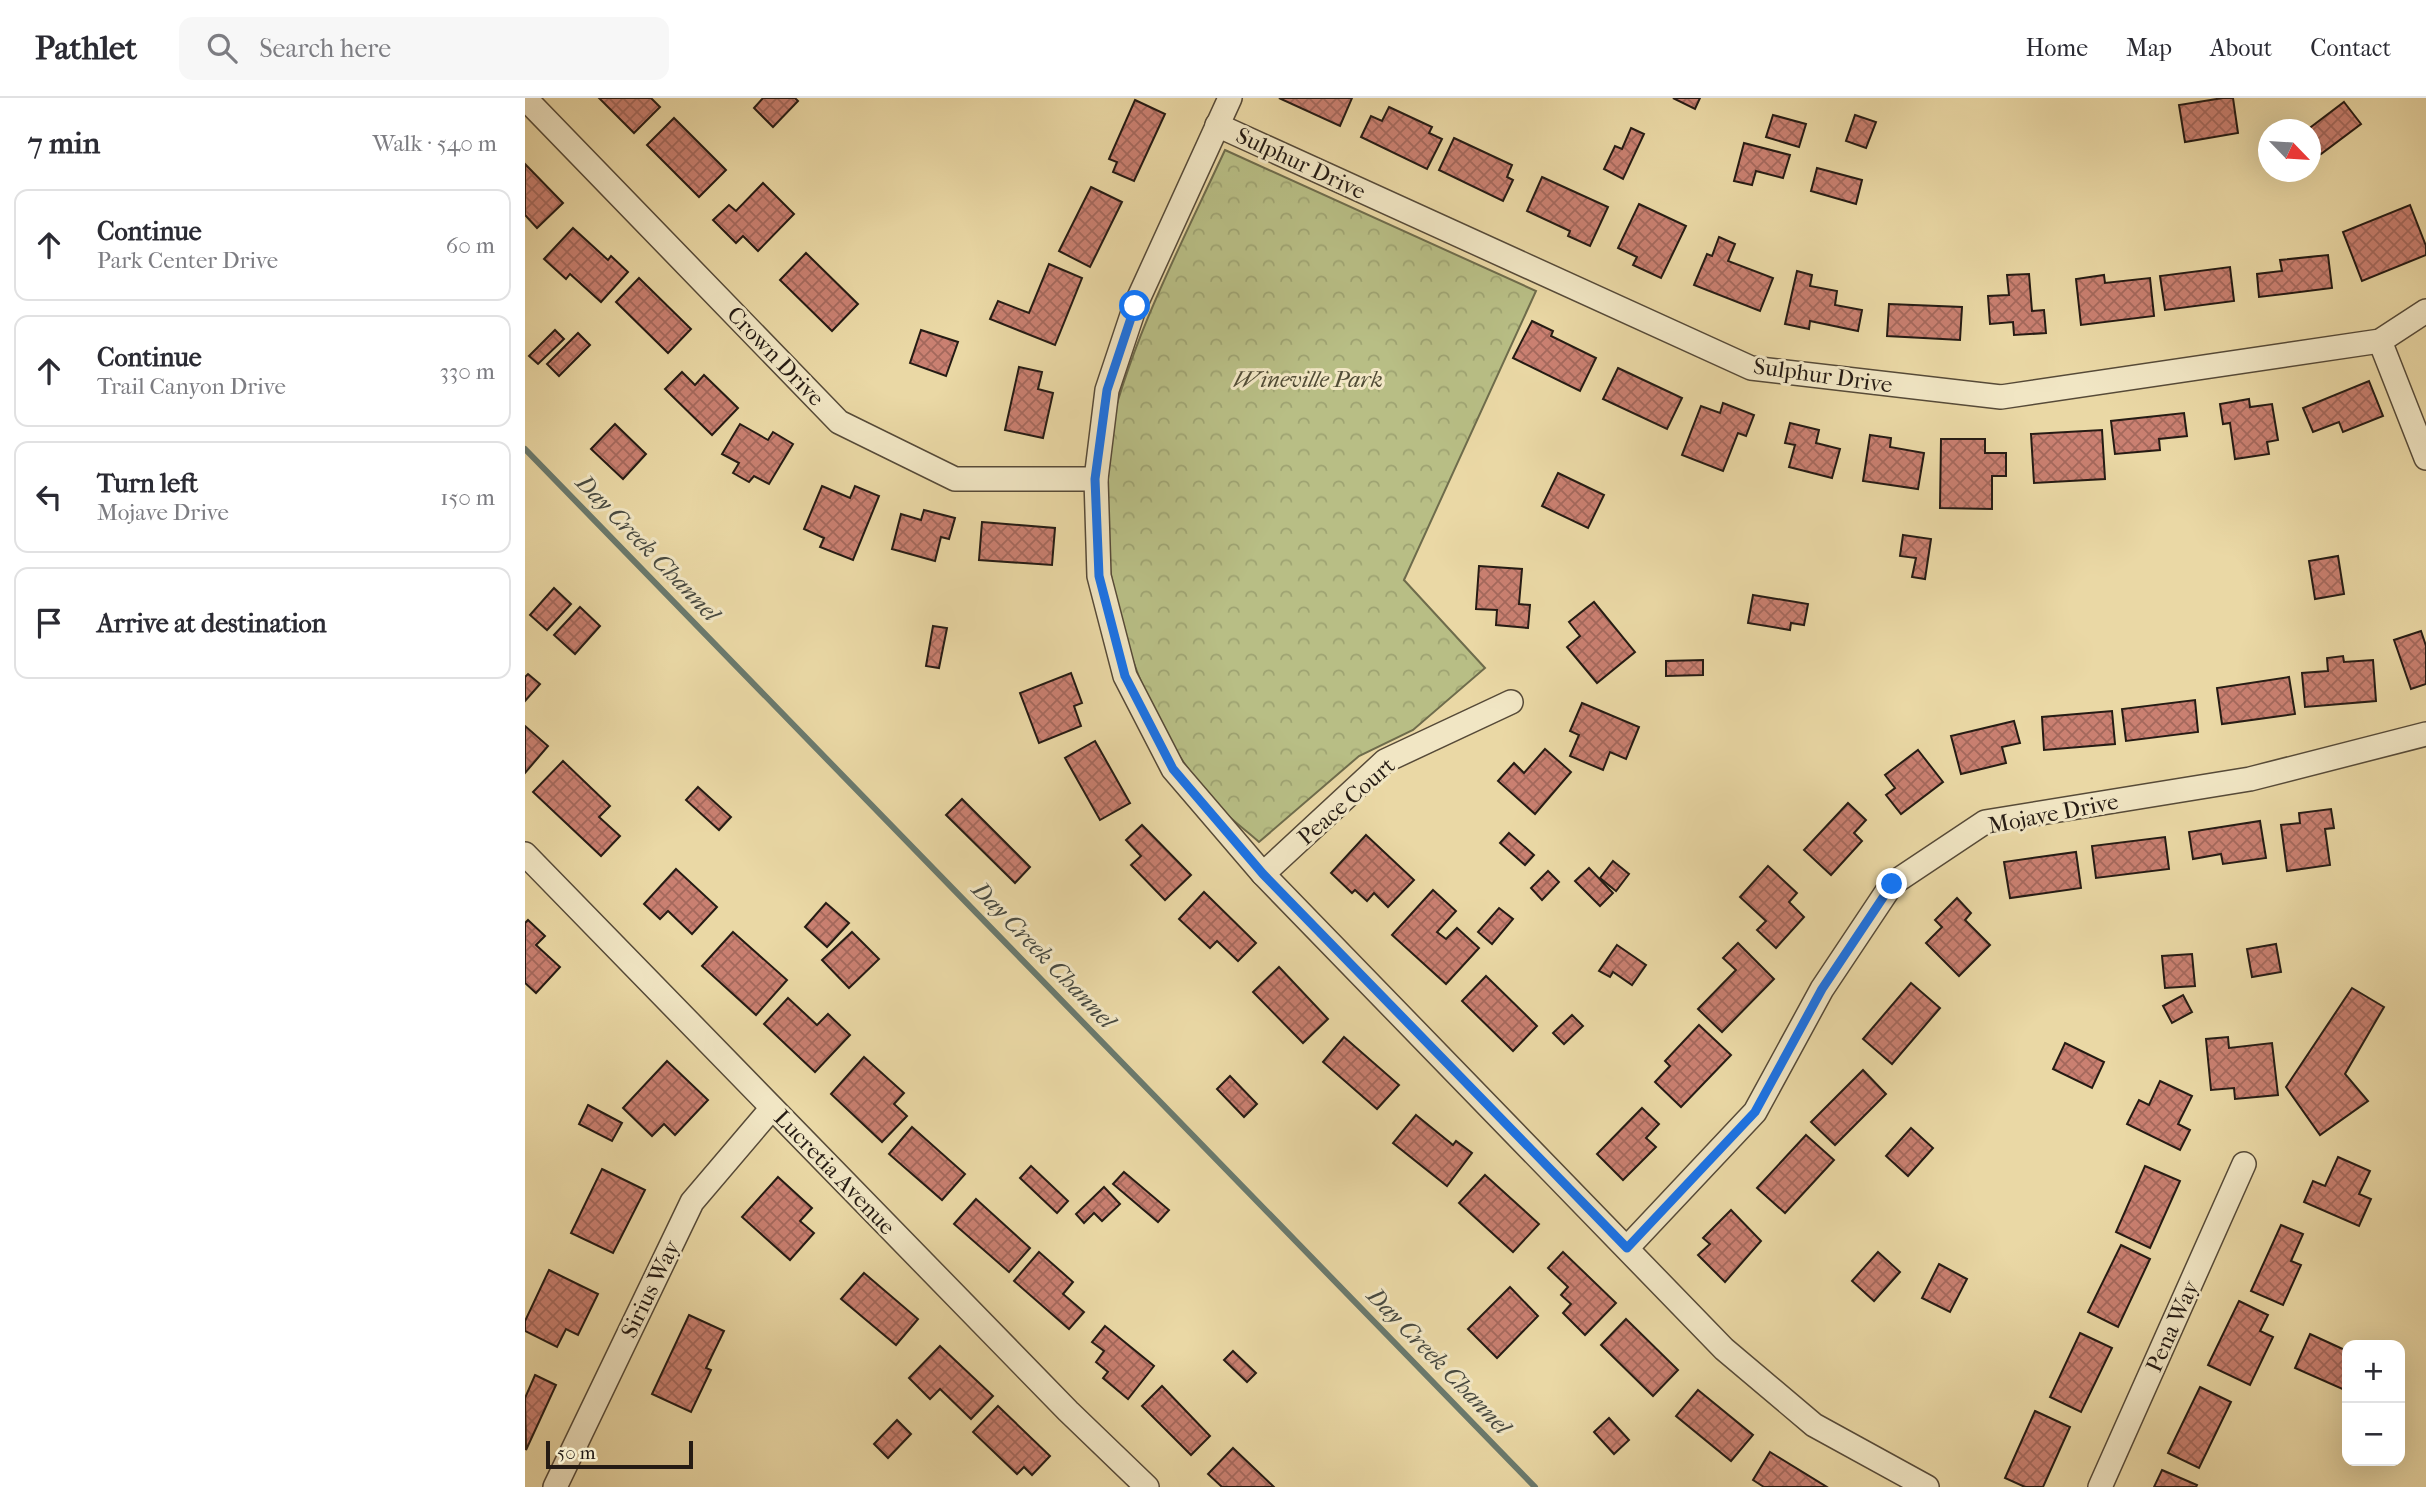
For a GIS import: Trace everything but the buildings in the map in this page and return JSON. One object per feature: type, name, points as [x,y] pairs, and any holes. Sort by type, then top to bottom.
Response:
[{"type":"street","name":"Crown Drive","points":[[525,98],[839,422],[955,479],[1095,479]]},
{"type":"street","points":[[1230,98],[1135,306],[1107,390],[1095,479],[1099,576],[1125,676],[1173,769],[1263,874],[1724,1349],[1814,1425],[1927,1487]]},
{"type":"street","name":"Sulphur Drive","points":[[1217,125],[1751,368],[2001,397],[2380,341],[2426,311]]},
{"type":"street","points":[[2380,341],[2426,458]]},
{"type":"street","name":"Peace Court","points":[[1263,874],[1385,761],[1511,702]]},
{"type":"street","name":"Mojave Drive","points":[[1627,1248],[1755,1112],[1822,989],[1892,884],[1985,821],[2250,779],[2426,734]]},
{"type":"street","name":"Lucretia Avenue","points":[[525,854],[1068,1411],[1147,1487]]},
{"type":"street","name":"Sirius Way","points":[[555,1487],[692,1202],[772,1108]]},
{"type":"street","name":"Pena Way","points":[[2100,1487],[2244,1164]]},
{"type":"green space","name":"Wineville Park","points":[[1225,150],[1536,291],[1404,580],[1485,668],[1413,730],[1359,756],[1259,842],[1224,812],[1192,775],[1149,701],[1120,620],[1106,535],[1105,454],[1117,403],[1143,329]]},
{"type":"waterway","name":"Day Creek Channel","points":[[525,449],[1535,1487]]},
{"type":"route","points":[[1135,306],[1107,390],[1095,479],[1099,576],[1125,676],[1173,769],[1263,874],[1627,1248],[1755,1112],[1822,989],[1892,884]]}]
